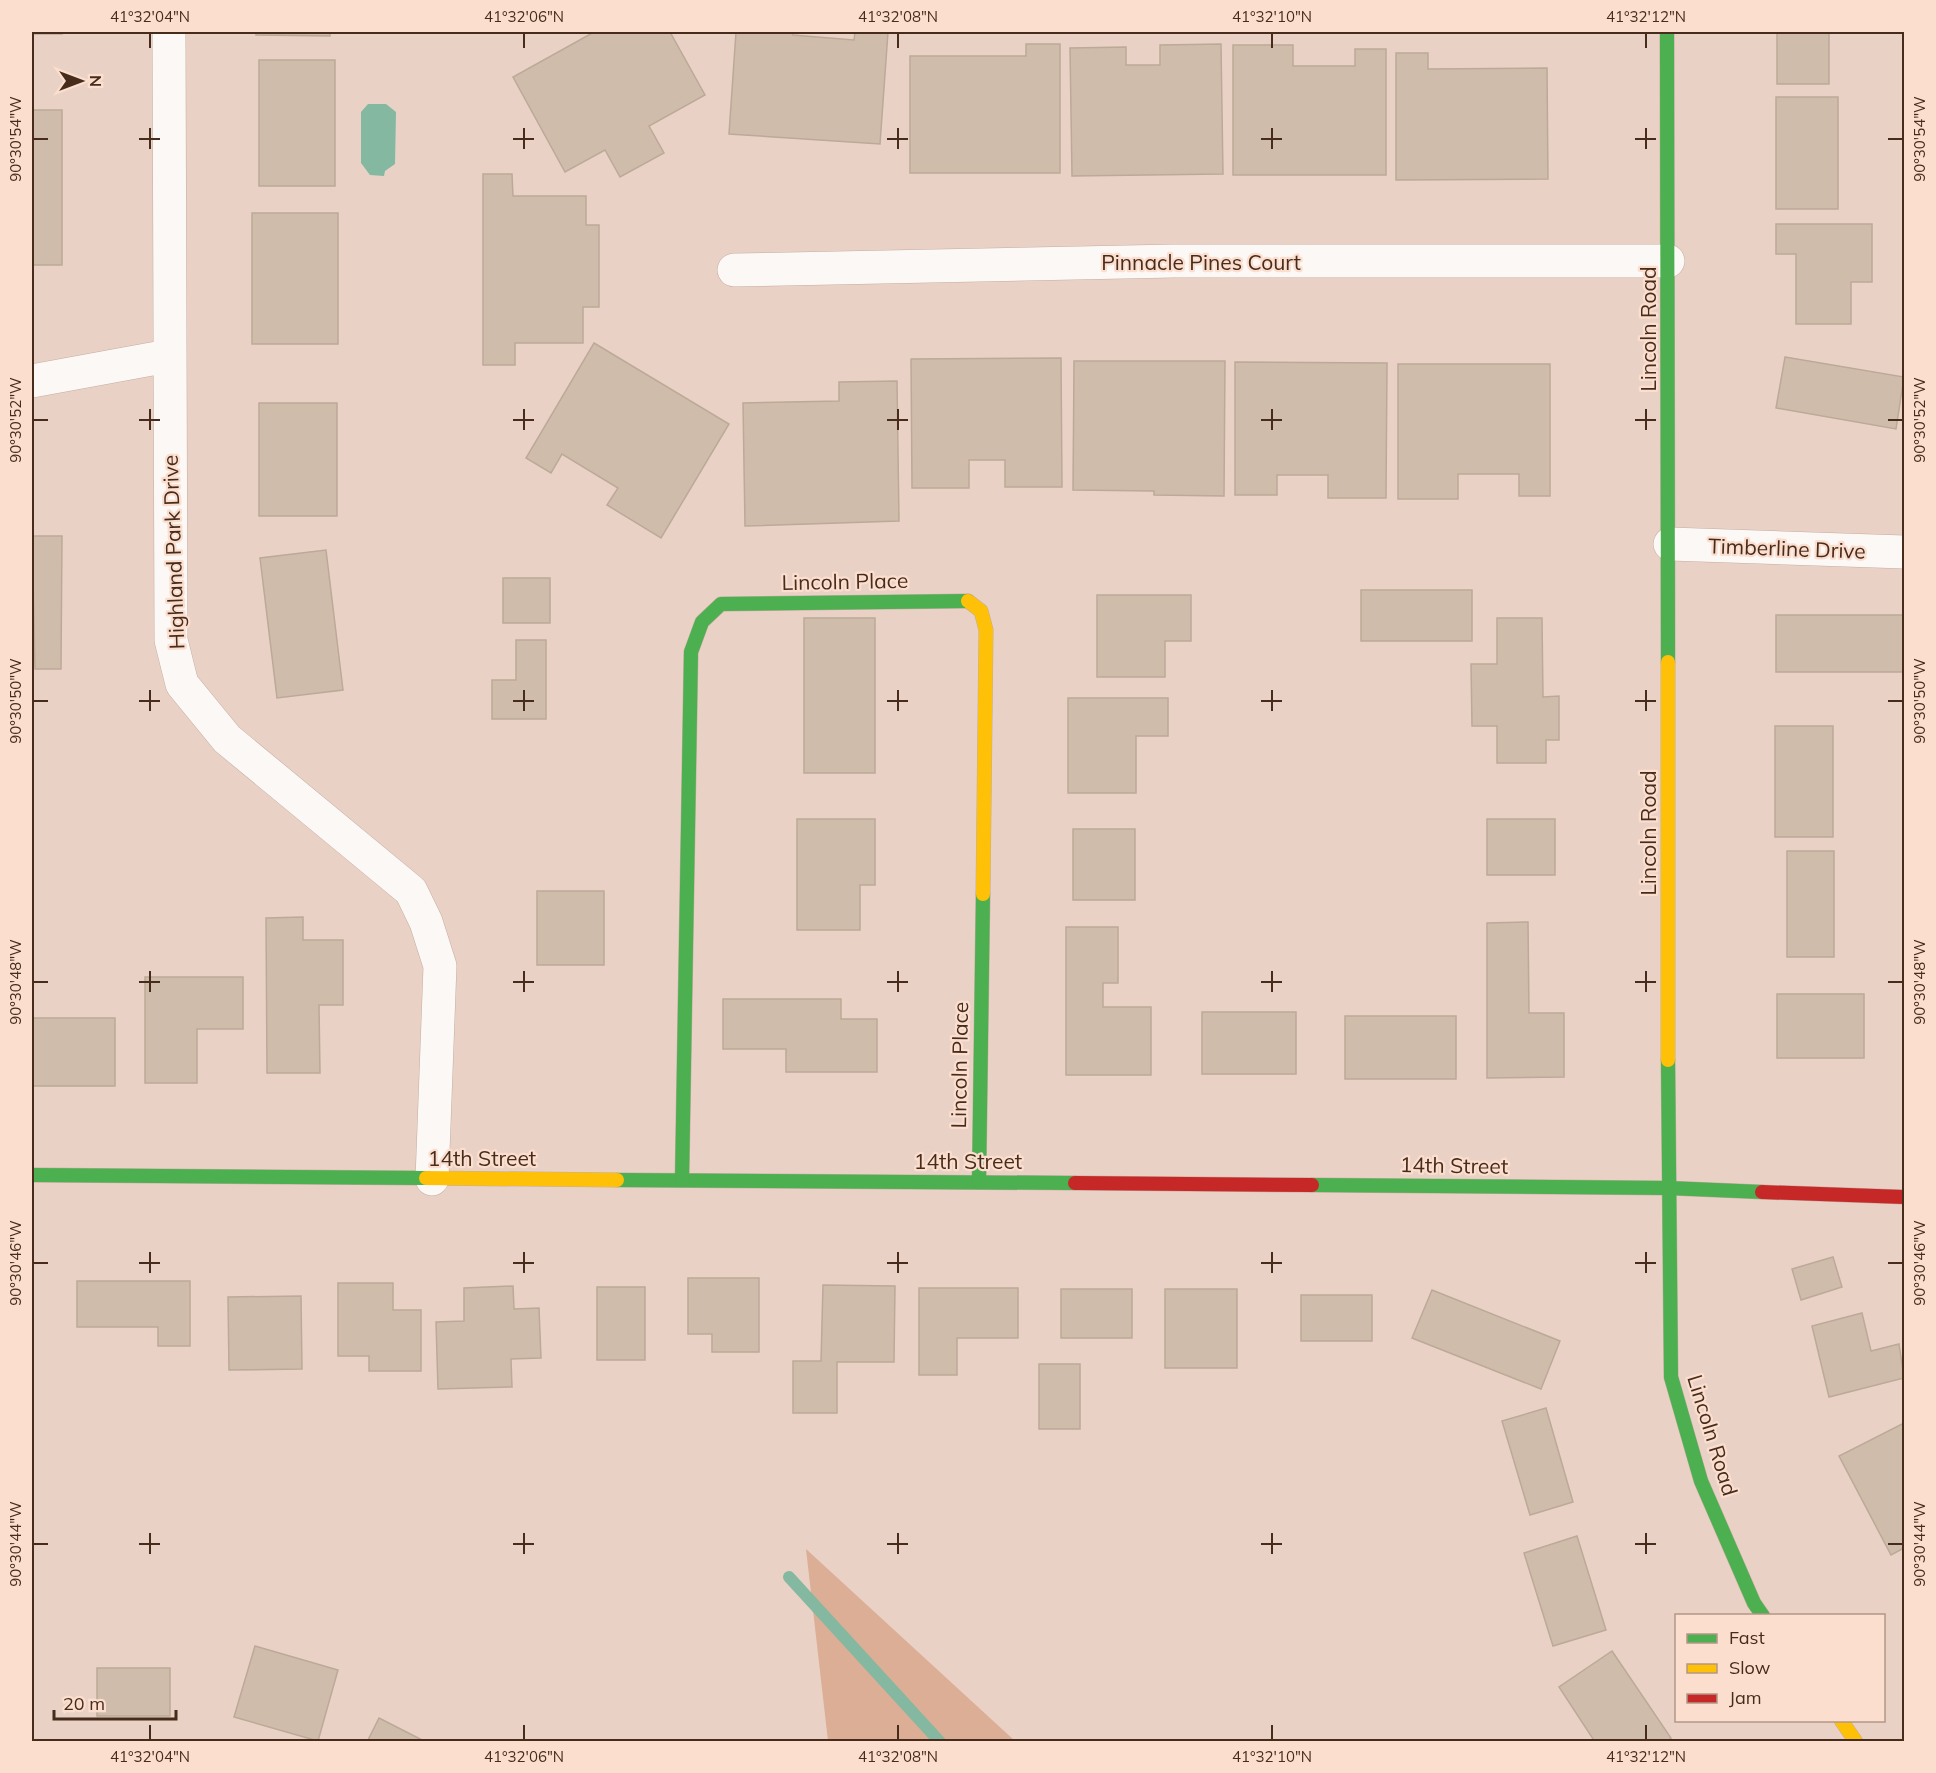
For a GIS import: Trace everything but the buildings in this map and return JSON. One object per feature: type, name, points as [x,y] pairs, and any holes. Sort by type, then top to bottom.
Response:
[{"type":"street","name":"Highland Park Drive","points":[[169,32],[168,356],[171,640],[182,684],[227,739],[411,891],[426,922],[440,966],[432,1179]]},
{"type":"street","name":"Lincoln Road","points":[[1667,32],[1670,544],[1668,1188],[1671,1377],[1701,1481],[1754,1603],[1762,1614]]},
{"type":"street","name":"Pinnacle Pines Court","points":[[734,270],[1174,261],[1668,261]]},
{"type":"street","points":[[32,381],[168,356]]},
{"type":"street","name":"Timberline Drive","points":[[1670,544],[1905,552]]},
{"type":"street","name":"Lincoln Place","points":[[682,1180],[691,652],[702,622],[721,604],[966,600],[981,611],[986,630],[979,1182]]},
{"type":"street","name":"14th Street","points":[[32,1176],[1668,1188],[1905,1197]]},
{"type":"street","points":[[1842,1722],[1856,1742]]},
{"type":"shaded area","points":[[368,104],[386,104],[396,112],[395,164],[385,171],[384,176],[370,175],[361,163],[361,112]]},
{"type":"shaded area","points":[[806,1549],[1015,1741],[828,1741]]},
{"type":"waterway","points":[[789,1577],[940,1742]]},
{"type":"traffic: fast","points":[[1667,32],[1668,662]]},
{"type":"traffic: fast","points":[[682,1180],[691,652],[702,622],[721,604],[968,601]]},
{"type":"traffic: fast","points":[[979,1182],[983,894]]},
{"type":"traffic: fast","points":[[1668,1060],[1671,1377],[1701,1481],[1754,1603],[1762,1614]]},
{"type":"traffic: fast","points":[[32,1175],[426,1178]]},
{"type":"traffic: fast","points":[[617,1180],[1075,1183]]},
{"type":"traffic: fast","points":[[1312,1185],[1668,1188],[1762,1192]]},
{"type":"traffic: slow","points":[[968,601],[981,611],[986,630],[983,894]]},
{"type":"traffic: slow","points":[[1668,662],[1668,1060]]},
{"type":"traffic: slow","points":[[426,1178],[617,1180]]},
{"type":"traffic: slow","points":[[1842,1722],[1856,1742]]},
{"type":"traffic: jam","points":[[1075,1183],[1312,1185]]},
{"type":"traffic: jam","points":[[1762,1192],[1904,1197]]}]
